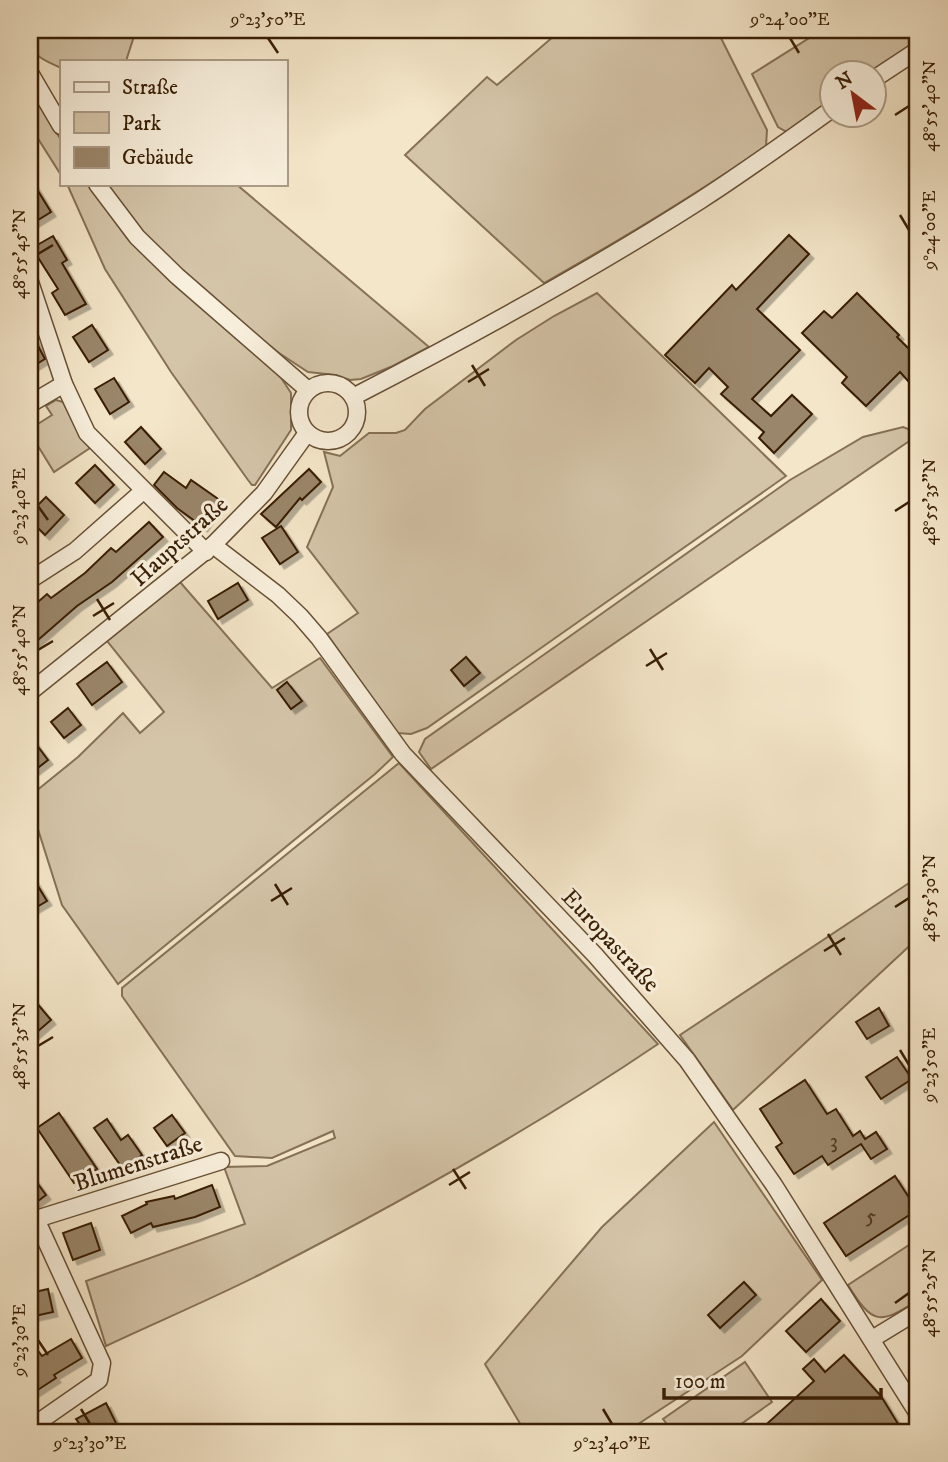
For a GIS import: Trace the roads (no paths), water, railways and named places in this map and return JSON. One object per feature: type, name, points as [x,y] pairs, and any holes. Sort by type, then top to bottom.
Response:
[{"type":"street","points":[[888,70],[918,50]]},
{"type":"street","points":[[30,73],[60,124]]},
{"type":"street","points":[[353,397],[440,351],[626,245],[701,200],[818,119]]},
{"type":"street","points":[[99,186],[137,237],[177,276],[308,390]]},
{"type":"street","name":"Europastraße","points":[[30,282],[64,384],[87,433],[143,491],[210,548],[278,595],[300,616],[319,638],[402,754],[595,954],[659,1026],[742,1136],[918,1414]]},
{"type":"street","points":[[332,383],[344,388],[353,397],[356,416],[353,426],[344,436],[332,441],[319,440],[307,433],[301,423],[299,411],[301,400],[308,390],[320,384],[332,383]]},
{"type":"street","points":[[30,404],[64,384]]},
{"type":"street","name":"Hauptstraße","points":[[30,692],[210,548],[264,493],[307,433]]},
{"type":"street","points":[[30,580],[75,551],[143,491]]},
{"type":"street","name":"Blumenstraße","points":[[33,1220],[221,1161]]},
{"type":"street","points":[[30,1429],[99,1380],[102,1363],[33,1220]]},
{"type":"street","points":[[872,1339],[918,1311]]}]
